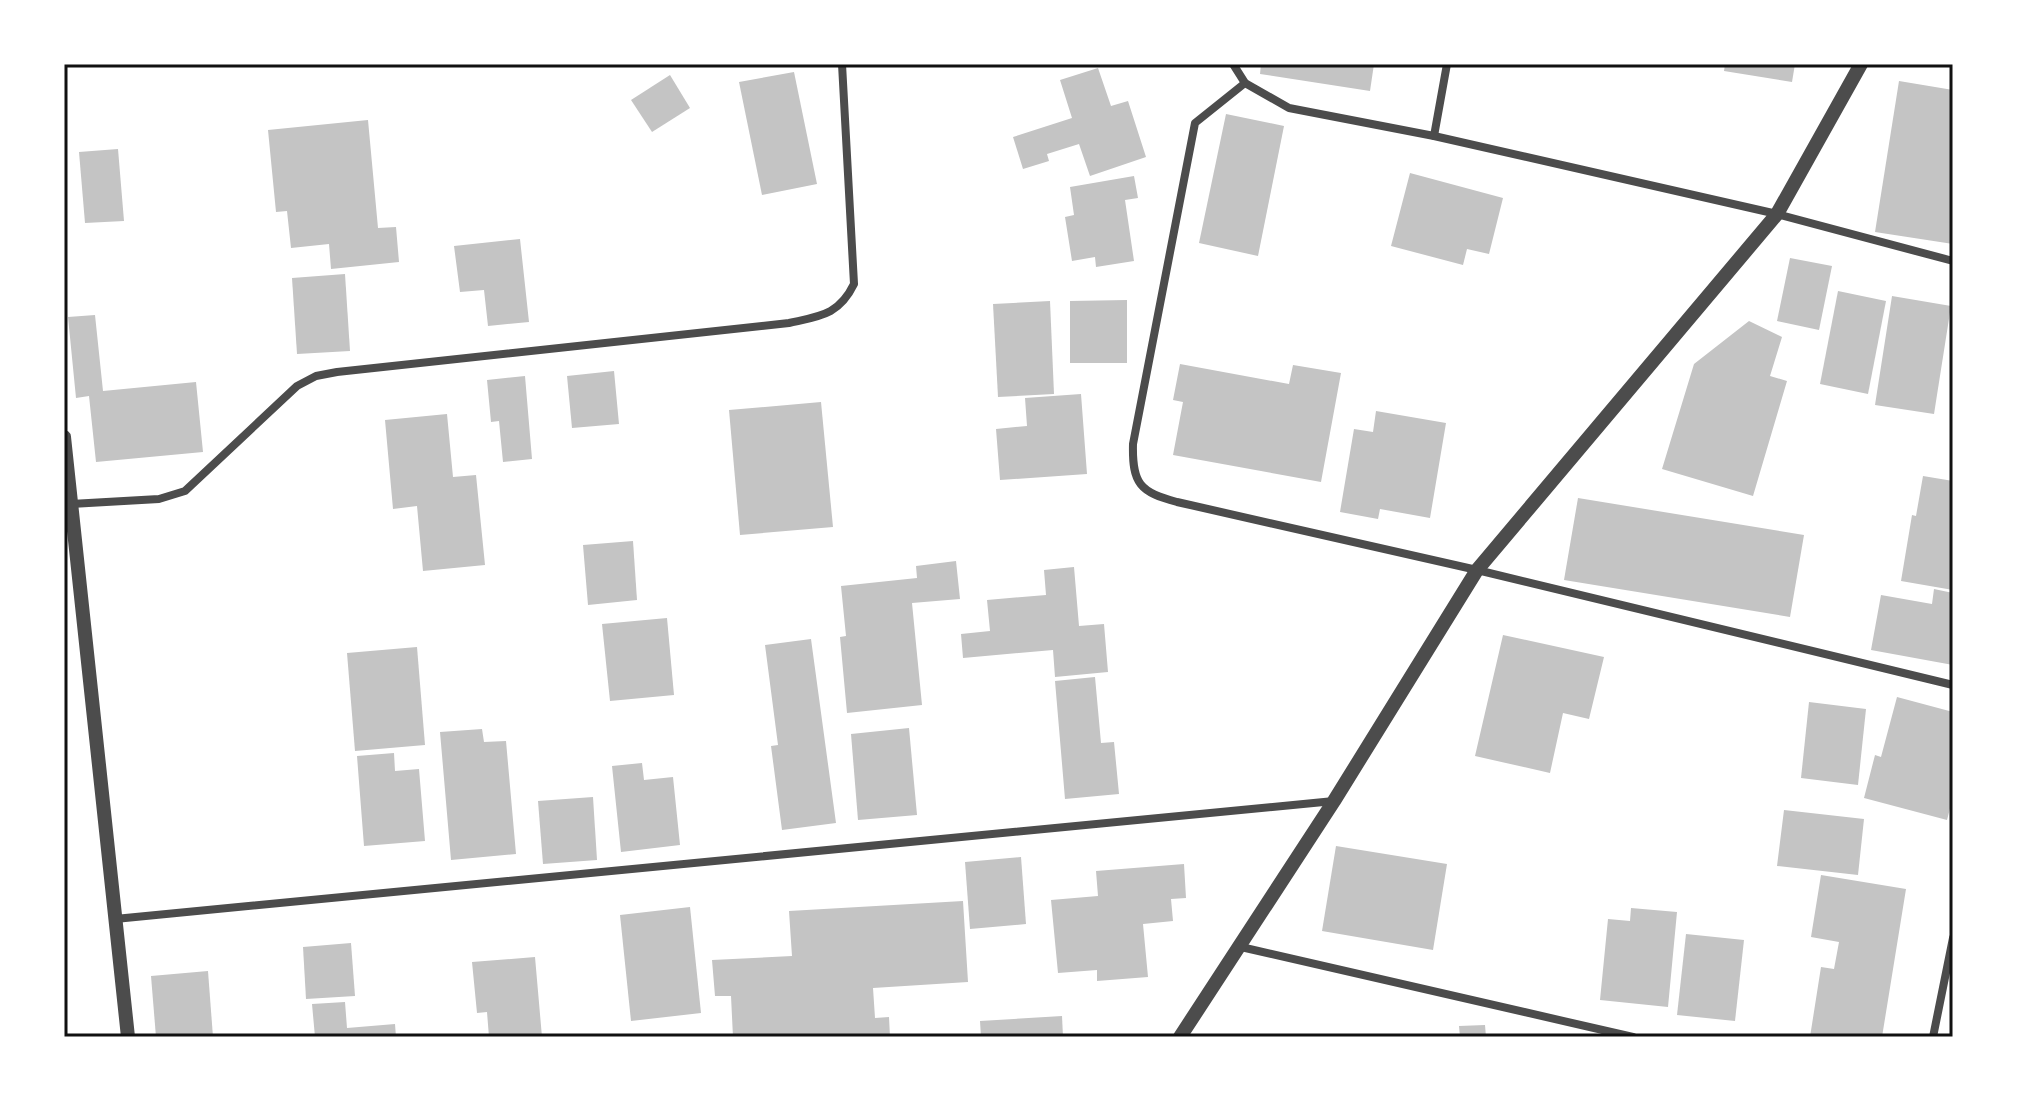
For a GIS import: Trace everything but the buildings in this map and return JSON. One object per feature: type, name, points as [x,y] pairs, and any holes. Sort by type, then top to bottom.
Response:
[{"type":"street","points":[[71,504],[159,499],[185,491],[297,386],[316,376],[789,323],[820,316],[840,307],[854,284],[842,64]]},
{"type":"street","points":[[1233,64],[1245,83],[1289,108],[1434,136],[1777,214],[1953,261]]},
{"type":"street","points":[[1434,136],[1447,64]]},
{"type":"street","points":[[1180,1037],[1334,801],[1477,570],[1777,214],[1861,64]]},
{"type":"street","points":[[1245,83],[1195,123],[1133,444],[1136,478],[1142,488],[1158,497],[1177,502],[1477,570],[1953,685]]},
{"type":"street","points":[[64,437],[128,1037]]},
{"type":"street","points":[[115,919],[1334,801]]},
{"type":"street","points":[[1933,1037],[1953,938]]},
{"type":"street","points":[[1241,947],[1633,1037]]}]
